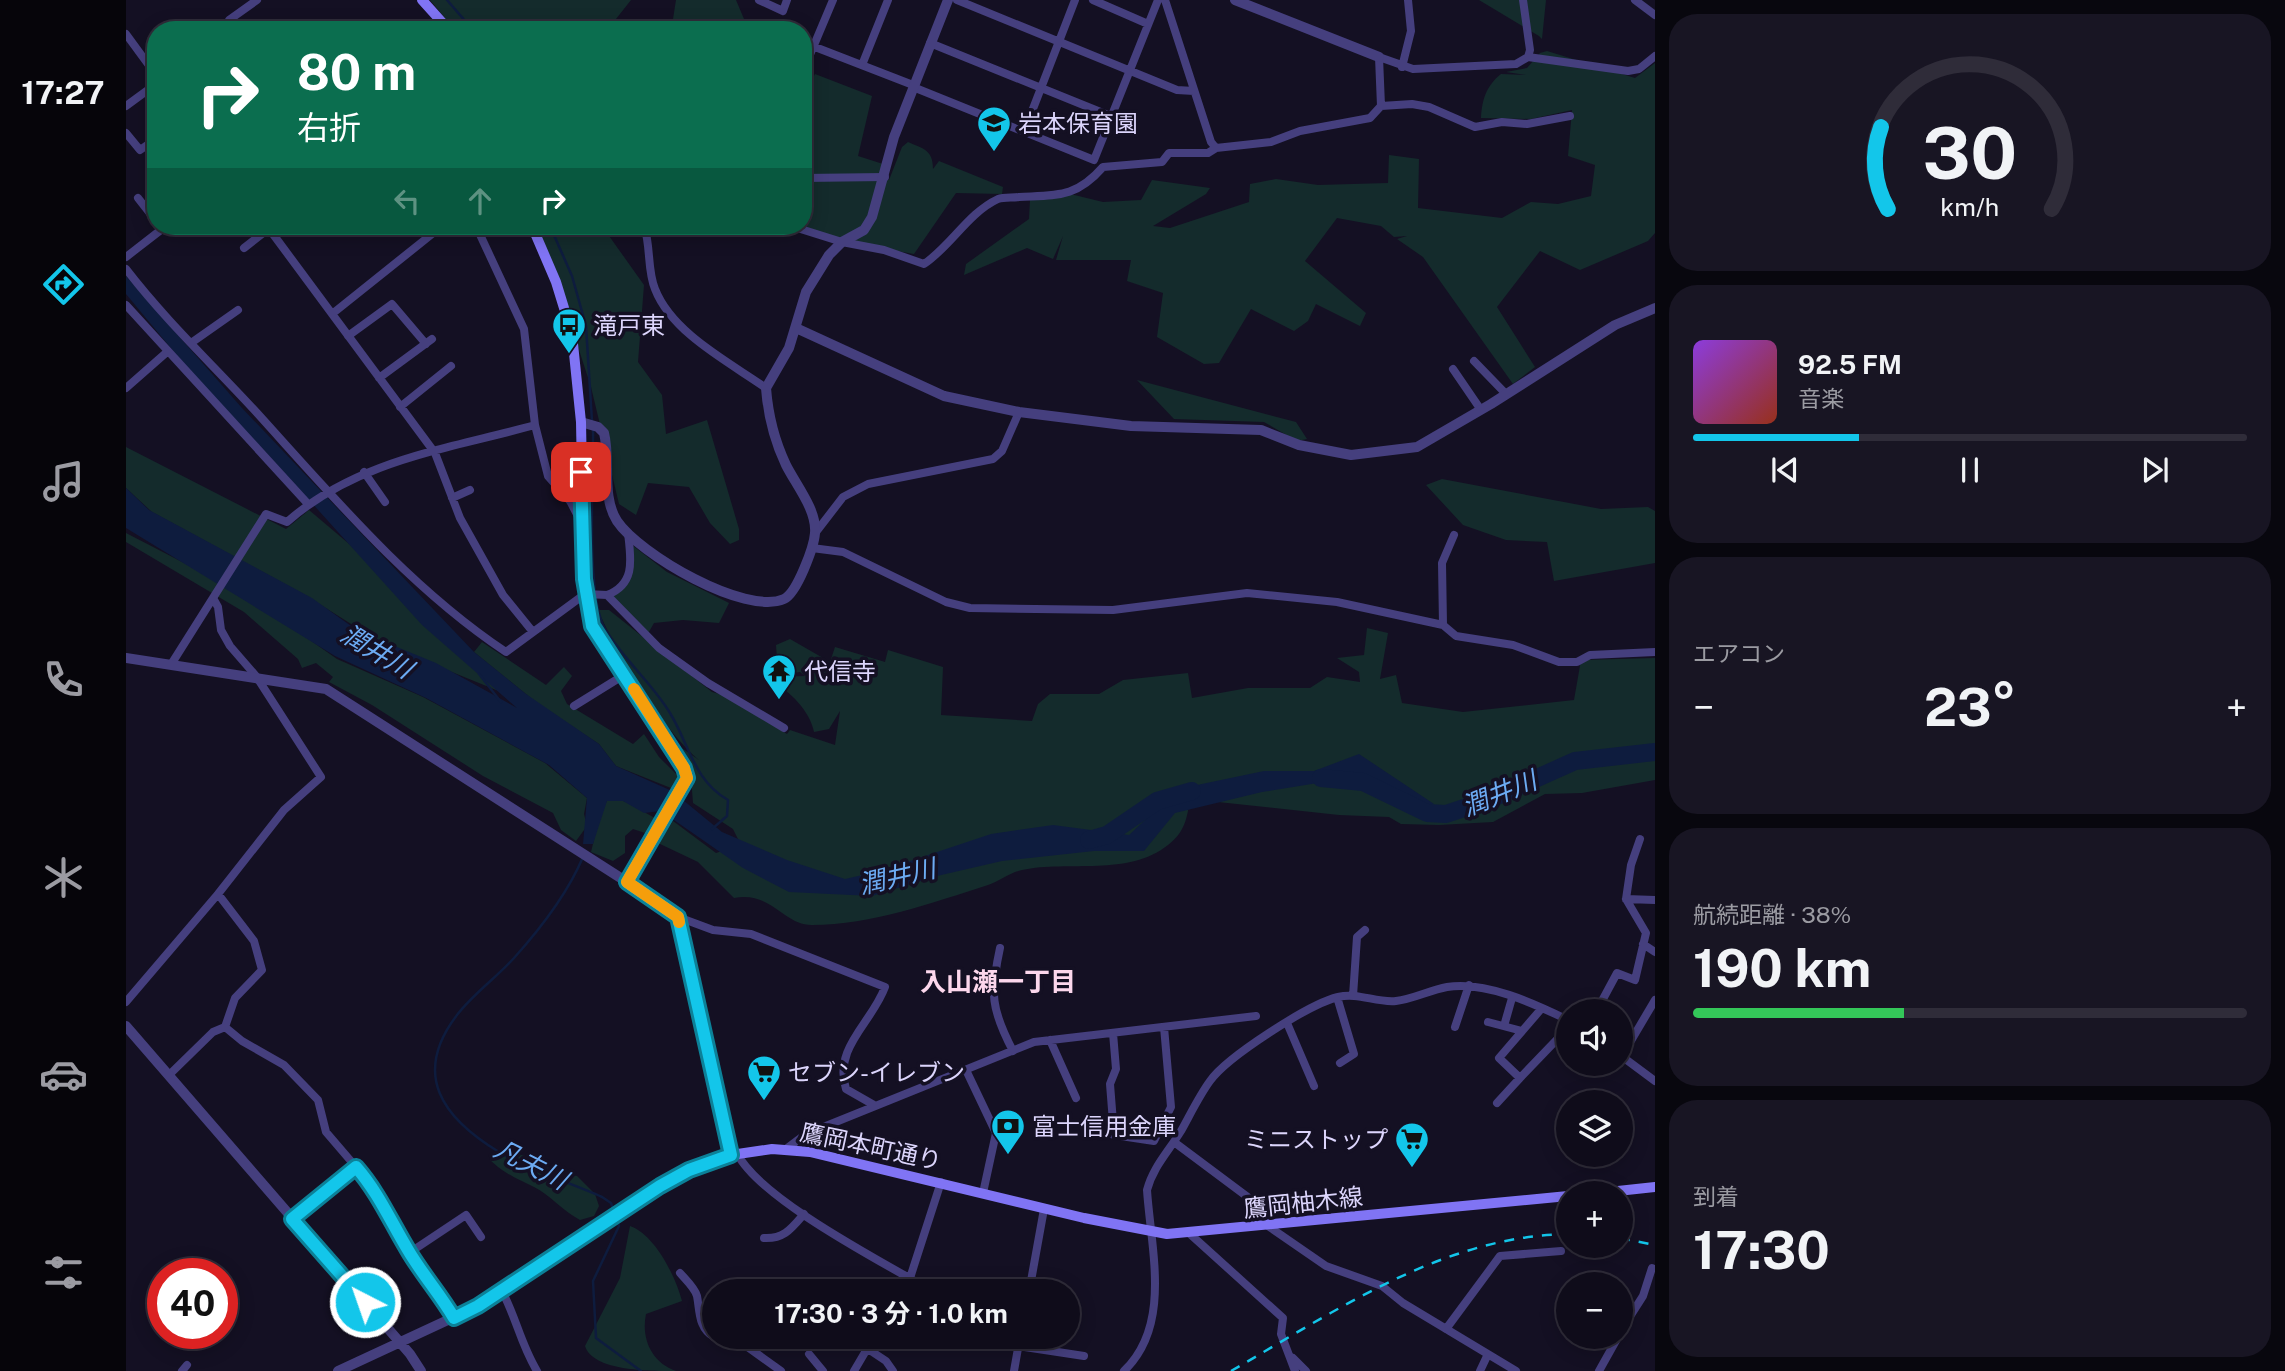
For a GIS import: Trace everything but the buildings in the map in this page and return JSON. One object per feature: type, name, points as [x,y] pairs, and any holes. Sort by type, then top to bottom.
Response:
[{"type":"main road","points":[[422,0],[436,21]]},
{"type":"main road","points":[[535,235],[556,282],[572,334],[581,422],[581,522],[585,594],[592,626],[684,768],[687,782],[654,832],[627,882],[678,917],[734,1154]]},
{"type":"main road","name":"鷹岡本町通り","points":[[734,1154],[786,1149],[941,1182],[1044,1209]]},
{"type":"main road","points":[[1633,1189],[1655,1187]]},
{"type":"main road","name":"鷹岡柚木線","points":[[1044,1209],[1150,1231],[1190,1234],[1556,1197]]},
{"type":"street","points":[[229,21],[257,0]]},
{"type":"street","points":[[759,0],[783,11],[787,0]]},
{"type":"street","points":[[812,52],[833,0]]},
{"type":"street","points":[[862,65],[888,0]]},
{"type":"street","points":[[816,532],[811,511],[778,444],[766,388],[796,328],[806,292],[829,255],[842,243],[864,230],[872,217],[886,177],[894,136],[948,0]]},
{"type":"street","points":[[957,0],[1177,90],[1194,91]]},
{"type":"street","points":[[1024,132],[1076,0]]},
{"type":"street","points":[[1093,0],[1148,24]]},
{"type":"street","points":[[815,47],[1094,160],[1158,0]]},
{"type":"street","points":[[1165,0],[1194,91],[1216,148]]},
{"type":"street","points":[[1235,0],[1402,67],[1413,69],[1516,64],[1528,57],[1628,71],[1639,69],[1655,56]]},
{"type":"street","points":[[1402,67],[1411,31],[1408,0]]},
{"type":"street","points":[[1523,0],[1528,57]]},
{"type":"street","points":[[1635,0],[1655,15]]},
{"type":"street","points":[[126,34],[129,44],[147,65]]},
{"type":"street","points":[[930,43],[1113,117]]},
{"type":"street","points":[[1379,57],[1381,106]]},
{"type":"street","points":[[126,106],[147,91]]},
{"type":"street","points":[[812,233],[842,243],[884,250],[924,264],[940,254],[976,215],[999,198],[1053,198],[1091,181],[1103,167],[1162,162],[1169,153],[1208,153],[1216,148],[1271,142],[1300,131],[1370,118],[1381,106],[1412,104],[1429,107],[1475,127],[1502,122],[1527,124],[1570,116]]},
{"type":"street","points":[[126,133],[140,150],[147,145]]},
{"type":"street","points":[[812,178],[886,177]]},
{"type":"street","points":[[138,198],[147,210]]},
{"type":"street","points":[[126,257],[152,235]]},
{"type":"street","points":[[244,248],[260,235]]},
{"type":"street","points":[[276,235],[435,453],[460,518],[503,595],[533,632]]},
{"type":"street","points":[[332,314],[431,235]]},
{"type":"street","points":[[480,235],[523,329],[535,425],[548,476],[570,500],[581,522]]},
{"type":"street","points":[[645,235],[654,288],[664,305],[698,339],[766,388]]},
{"type":"street","points":[[126,269],[327,491],[380,545],[474,630],[506,652],[585,594],[607,595],[621,590],[631,571],[628,533]]},
{"type":"street","points":[[348,337],[392,304],[429,341],[379,378]]},
{"type":"street","points":[[126,305],[308,504]]},
{"type":"street","points":[[796,328],[944,396],[1018,412],[1131,426],[1254,429],[1299,445],[1351,456],[1417,447],[1615,325],[1655,308]]},
{"type":"street","points":[[191,343],[238,310]]},
{"type":"street","points":[[126,388],[167,352]]},
{"type":"street","points":[[1474,360],[1506,394]]},
{"type":"street","points":[[400,407],[451,366]]},
{"type":"street","points":[[1453,369],[1481,410]]},
{"type":"street","points":[[581,422],[598,427],[604,433],[611,508],[628,533],[654,556],[677,569],[747,600],[776,602],[793,592],[816,532],[843,497],[868,484],[993,458],[1002,451],[1018,412]]},
{"type":"street","points":[[172,663],[266,514],[287,522],[327,491],[364,472],[535,425]]},
{"type":"street","points":[[364,472],[385,502]]},
{"type":"street","points":[[452,498],[470,490]]},
{"type":"street","points":[[1443,625],[1442,563],[1454,535]]},
{"type":"street","points":[[812,548],[843,552],[946,602],[970,608],[1113,610],[1247,593],[1337,602],[1443,625],[1456,636],[1513,645],[1559,662],[1577,662],[1590,655],[1655,652]]},
{"type":"street","points":[[607,595],[659,648],[708,683],[785,728]]},
{"type":"street","points":[[126,1002],[218,894],[284,810],[321,777],[256,676],[230,646],[221,630],[218,607],[213,598]]},
{"type":"street","points":[[126,657],[326,689],[349,701],[627,882]]},
{"type":"street","points":[[574,706],[624,675]]},
{"type":"street","points":[[1602,999],[1617,973],[1635,980],[1646,933],[1626,899],[1631,865],[1640,839]]},
{"type":"street","points":[[169,1075],[213,1032],[225,1027],[235,998],[262,970],[254,941],[218,894]]},
{"type":"street","points":[[1626,899],[1655,900]]},
{"type":"street","points":[[678,917],[713,930],[751,934],[885,987],[878,1007],[851,1041],[843,1058],[846,1088],[874,1105]]},
{"type":"street","points":[[1353,996],[1357,937],[1365,930]]},
{"type":"street","points":[[1643,944],[1655,952]]},
{"type":"street","points":[[1000,948],[992,986],[998,1021],[1013,1051]]},
{"type":"street","points":[[1455,1027],[1469,985]]},
{"type":"street","points":[[1128,1370],[1139,1357],[1150,1334],[1156,1303],[1147,1191],[1151,1173],[1174,1142],[1211,1079],[1239,1055],[1287,1023],[1337,997],[1396,1001],[1446,987],[1469,985],[1542,1007],[1556,1014]]},
{"type":"street","points":[[1337,997],[1354,1054],[1340,1063]]},
{"type":"street","points":[[1504,1026],[1512,998]]},
{"type":"street","points":[[1633,1036],[1655,1000]]},
{"type":"street","points":[[1520,1078],[1499,1058],[1542,1007]]},
{"type":"street","points":[[786,1149],[806,1134],[1034,1042],[1256,1016]]},
{"type":"street","points":[[1488,1022],[1522,1031]]},
{"type":"street","points":[[1287,1023],[1314,1086]]},
{"type":"street","points":[[126,1026],[401,1343],[421,1371]]},
{"type":"street","points":[[225,1027],[242,1041],[284,1065],[318,1100],[326,1132],[371,1184],[410,1253],[437,1289],[454,1318]]},
{"type":"street","points":[[1092,1129],[1154,1141],[1171,1107],[1164,1027]]},
{"type":"street","points":[[1112,1033],[1116,1069],[1110,1084],[1114,1135]]},
{"type":"street","points":[[1051,1040],[1076,1098]]},
{"type":"street","points":[[1497,1103],[1556,1040]]},
{"type":"street","points":[[1633,1065],[1655,1081]]},
{"type":"street","points":[[966,1070],[996,1133],[983,1193]]},
{"type":"street","points":[[1174,1142],[1253,1201],[1268,1226],[1326,1266],[1382,1286],[1516,1371]]},
{"type":"street","points":[[734,1154],[745,1170],[804,1214],[910,1278],[941,1182]]},
{"type":"street","name":"鷹岡本町通り","points":[[338,1371],[454,1318],[502,1291],[689,1170],[734,1154]]},
{"type":"street","points":[[292,1219],[356,1167]]},
{"type":"street","points":[[1031,1279],[1044,1209]]},
{"type":"street","points":[[764,1238],[777,1239],[788,1233],[804,1214]]},
{"type":"street","points":[[410,1253],[467,1215],[481,1237]]},
{"type":"street","points":[[1190,1234],[1283,1318],[1281,1334],[1295,1371]]},
{"type":"street","points":[[1446,1329],[1500,1256],[1556,1251]]},
{"type":"street","points":[[1633,1312],[1643,1296],[1652,1268]]},
{"type":"street","points":[[680,1273],[697,1293],[697,1309],[702,1322]]},
{"type":"street","points":[[502,1291],[517,1320],[521,1341],[537,1371]]},
{"type":"street","points":[[750,1349],[781,1371]]},
{"type":"street","points":[[854,1371],[868,1349],[886,1361],[893,1371]]},
{"type":"street","points":[[1014,1371],[1017,1349]]},
{"type":"street","points":[[1055,1349],[1084,1356]]},
{"type":"street","points":[[1598,1371],[1611,1349]]},
{"type":"street","points":[[809,1354],[822,1371]]},
{"type":"street","points":[[1480,1371],[1488,1354]]},
{"type":"street","points":[[1291,1356],[1306,1371]]},
{"type":"green space","points":[[430,0],[631,0],[617,21],[448,21]]},
{"type":"green space","points":[[676,0],[736,0],[744,19],[751,21],[680,21],[673,19]]},
{"type":"green space","points":[[1479,0],[1546,0],[1542,39],[1539,36]]},
{"type":"green space","points":[[1547,51],[1635,78],[1655,63],[1655,233],[1648,241],[1580,270],[1540,251],[1497,307],[1535,367],[1513,384],[1423,257],[1397,239],[1407,236],[1394,237],[1381,226],[1337,218],[1305,261],[1366,313],[1360,326],[1316,304],[1308,321],[1294,331],[1251,309],[1219,363],[1204,364],[1157,337],[1163,293],[1127,281],[1131,260],[1056,260],[1063,236],[1053,259],[1027,248],[964,275],[966,264],[1029,219],[1030,200],[1058,191],[1103,202],[1141,200],[1152,180],[1210,188],[1206,194],[1153,226],[1170,228],[1249,202],[1250,184],[1276,179],[1318,185],[1388,183],[1389,155],[1419,159],[1418,208],[1502,218],[1531,202],[1558,204],[1591,196],[1595,165],[1568,156],[1572,110],[1531,119],[1481,118],[1482,105],[1492,83],[1501,74],[1526,75],[1506,72],[1527,68],[1540,53]]},
{"type":"green space","points":[[815,74],[872,96],[858,156],[883,164],[883,177],[889,180],[902,147],[908,142],[929,154],[933,169],[939,161],[1003,187],[1002,194],[956,193],[914,254],[851,243],[812,229],[812,80]]},
{"type":"green space","points":[[542,235],[608,235],[644,285],[638,362],[662,395],[666,434],[707,420],[739,529],[739,540],[730,544],[710,523],[689,487],[648,483],[636,515],[619,504],[591,387]]},
{"type":"green space","points":[[1137,380],[1296,422],[1307,439],[1297,441],[1264,422],[1174,419]]},
{"type":"green space","points":[[126,447],[286,529],[309,510],[361,554],[506,694],[383,644],[305,595],[152,512],[126,488]]},
{"type":"green space","points":[[1442,479],[1601,509],[1648,507],[1655,511],[1655,563],[1554,581],[1547,542],[1506,540],[1463,525],[1426,485]]},
{"type":"green space","points":[[126,533],[246,595],[337,659],[423,697],[545,763],[587,798],[584,814],[587,826],[576,841],[561,830],[553,813],[483,776],[372,705],[329,682],[333,677],[316,663],[302,668],[298,659],[244,612],[126,542]]},
{"type":"green space","points":[[632,545],[667,572],[729,603],[719,623],[683,620],[654,623],[646,637],[610,598],[631,576]]},
{"type":"green space","points":[[598,610],[609,610],[712,692],[723,695],[787,734],[790,730],[835,745],[840,711],[829,729],[814,732],[798,702],[771,681],[776,677],[805,676],[800,672],[772,676],[777,659],[776,645],[790,639],[830,662],[835,647],[885,662],[888,650],[943,667],[941,715],[1032,721],[1038,704],[1050,694],[1099,694],[1123,680],[1188,673],[1192,698],[1248,688],[1310,688],[1327,677],[1360,682],[1359,672],[1337,658],[1364,655],[1367,628],[1388,633],[1380,679],[1396,675],[1402,703],[1463,712],[1574,700],[1581,660],[1655,658],[1655,780],[1582,793],[1545,794],[1493,822],[1439,825],[1401,824],[1389,817],[1339,815],[1190,799],[1184,824],[1174,840],[1152,855],[1135,861],[1022,870],[988,885],[901,912],[834,924],[802,924],[758,899],[734,898],[698,862],[658,843],[673,821],[716,853],[741,845],[733,829],[693,803],[691,778],[676,744],[699,760],[656,711],[617,648]]},
{"type":"green space","points":[[482,642],[546,685],[564,667],[572,676],[561,691],[567,704],[633,744],[644,734],[659,757],[680,778],[676,790],[616,766],[599,744],[537,703],[474,652]]},
{"type":"green space","points":[[620,799],[655,818],[648,834],[633,829],[625,836],[625,853],[613,861],[591,852],[600,815],[607,801]]},
{"type":"green space","points":[[510,1152],[533,1158],[557,1172],[577,1176],[595,1194],[599,1206],[594,1216],[580,1220],[540,1190],[490,1160]]},
{"type":"green space","points":[[630,1226],[656,1247],[679,1291],[682,1301],[646,1314],[645,1323],[647,1340],[654,1355],[660,1362],[676,1371],[637,1370],[610,1365],[590,1354],[585,1346],[620,1278]]},
{"type":"water","points":[[126,276],[242,408],[474,652],[526,694],[599,744],[616,766],[672,791],[722,832],[787,860],[845,879],[880,871],[991,834],[1053,825],[1129,835],[1178,789],[1264,771],[1314,771],[1359,754],[1434,804],[1409,813],[1361,776],[1262,792],[1175,813],[1144,851],[1094,851],[1002,861],[937,876],[872,896],[789,892],[743,868],[661,811],[644,813],[623,801],[607,801],[593,844],[583,844],[587,798],[549,765],[426,698],[335,656],[126,528],[126,488],[149,510],[312,598],[358,631],[436,663],[517,708],[422,625],[263,449],[232,422],[126,294]]},
{"type":"waterway","points":[[447,0],[465,21]]},
{"type":"waterway","points":[[554,235],[572,276],[586,326],[592,421]]},
{"type":"waterway","points":[[593,428],[592,532],[599,612],[612,640],[670,713],[707,783],[728,800],[727,816],[712,829]]},
{"type":"waterway","points":[[479,674],[501,702]]},
{"type":"waterway","name":"潤井川","points":[[1321,778],[1363,782],[1427,813],[1446,814],[1488,800],[1575,761],[1655,752]]},
{"type":"waterway","name":"潤井川","points":[[1089,840],[1107,835],[1157,801],[1192,791]]},
{"type":"waterway","name":"凡夫川","points":[[583,857],[553,911],[534,935],[457,1015],[443,1037],[436,1057],[435,1076],[449,1110],[479,1139],[524,1165],[602,1197],[611,1203],[614,1212]]},
{"type":"waterway","name":"凡夫川","points":[[616,1219],[619,1226],[593,1281],[596,1338],[641,1371]]},
{"type":"railway","points":[[1231,1371],[1351,1302],[1434,1262],[1477,1248],[1522,1238],[1556,1235]]},
{"type":"railway","points":[[1633,1241],[1655,1245]]},
{"type":"slow traffic","points":[[634,689],[684,768],[687,782],[654,832],[627,882],[678,917],[679,922]]},
{"type":"place","name":"岩本保育園","points":[[994,153]]},
{"type":"place","name":"滝戸東","points":[[569,355]]},
{"type":"place","name":"代信寺","points":[[779,701]]},
{"type":"place","name":"セブン-イレブン","points":[[764,1102]]},
{"type":"place","name":"富士信用金庫","points":[[1008,1156]]},
{"type":"place","name":"ミニストップ","points":[[1412,1169]]},
{"type":"district","name":"入山瀬一丁目","points":[[998,981]]},
{"type":"route","points":[[365,1302],[292,1219],[356,1167],[371,1184],[410,1253],[437,1289],[454,1318],[478,1306],[660,1186],[689,1170],[731,1155],[678,917],[627,882],[687,778],[684,768],[646,706],[601,645],[592,626],[585,594],[581,472]]}]
